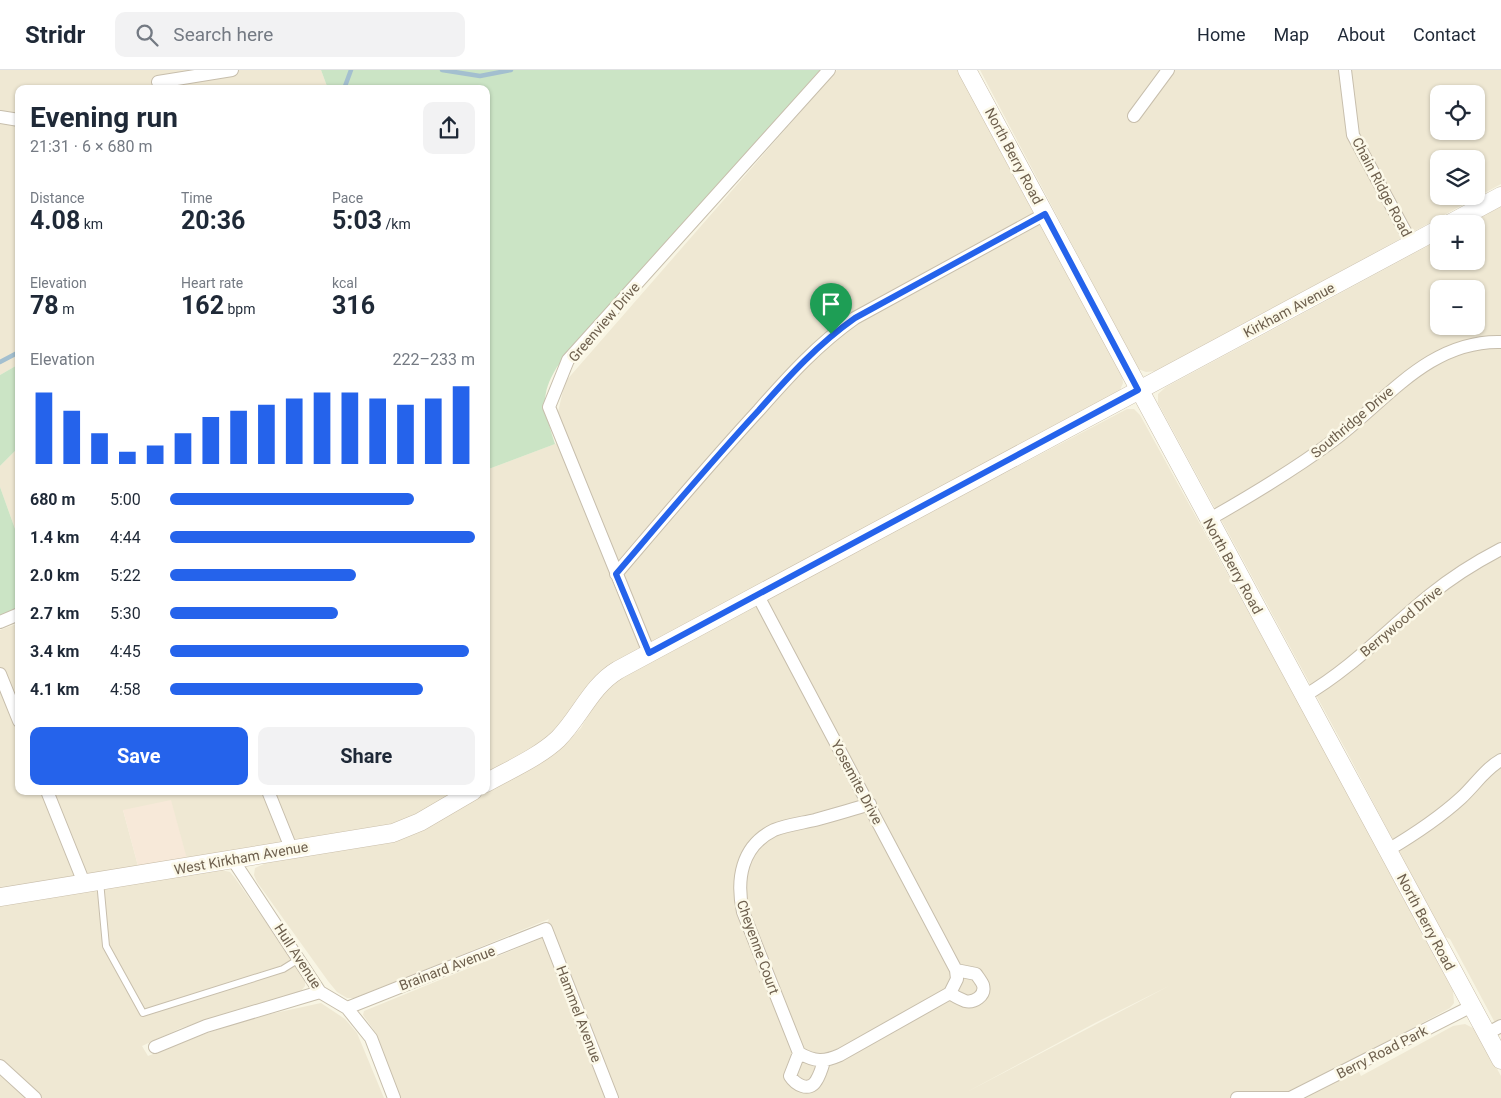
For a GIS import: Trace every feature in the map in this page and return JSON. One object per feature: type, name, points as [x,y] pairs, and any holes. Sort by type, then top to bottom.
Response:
[{"type":"street","points":[[158,80],[232,70]]},
{"type":"street","name":"Greenview Drive","points":[[649,653],[549,407],[568,360],[829,70]]},
{"type":"street","name":"North Berry Road","points":[[967,70],[1208,520],[1472,1006],[1494,1030],[1501,1060]]},
{"type":"street","points":[[1134,116],[1168,70]]},
{"type":"street","name":"Chain Ridge Road","points":[[1345,70],[1353,135],[1412,244]]},
{"type":"street","points":[[0,117],[15,119]]},
{"type":"street","points":[[1466,215],[1501,196]]},
{"type":"street","points":[[616,574],[735,435],[831,334],[855,318],[1045,214]]},
{"type":"street","name":"Kirkham Avenue","points":[[1138,390],[1430,234]]},
{"type":"street","name":"Southridge Drive","points":[[1208,520],[1288,473],[1336,438],[1394,387],[1435,359],[1470,345],[1501,342]]},
{"type":"street","points":[[490,781],[551,745],[569,726],[606,677],[1138,390]]},
{"type":"street","name":"Berrywood Drive","points":[[1304,696],[1328,682],[1431,594],[1476,562],[1501,549]]},
{"type":"street","name":"Yosemite Drive","points":[[757,594],[870,804],[956,975]]},
{"type":"street","points":[[0,622],[15,616]]},
{"type":"street","points":[[0,674],[15,711]]},
{"type":"street","points":[[1388,850],[1430,825],[1463,796],[1488,767],[1501,760]]},
{"type":"street","points":[[49,795],[92,882]]},
{"type":"street","points":[[270,795],[291,848]]},
{"type":"street","name":"West Kirkham Avenue","points":[[0,898],[233,860],[291,848],[393,833],[420,822],[466,795]]},
{"type":"street","name":"Cheyenne Court","points":[[799,1053],[743,912],[739,893],[741,871],[748,852],[759,839],[775,830],[870,804]]},
{"type":"street","name":"Hull Avenue","points":[[233,860],[300,958],[320,992],[347,1008],[371,1038],[394,1098]]},
{"type":"street","name":"Brainard Avenue","points":[[347,1008],[546,929]]},
{"type":"street","name":"Hammel Avenue","points":[[546,929],[612,1098]]},
{"type":"street","points":[[824,1062],[816,1083],[811,1086],[802,1086],[794,1083],[790,1076],[799,1053],[810,1060],[824,1062],[950,993],[956,975],[976,974],[983,984],[982,993],[978,999],[971,1001],[950,993]]},
{"type":"street","points":[[155,1047],[206,1026],[320,992]]},
{"type":"street","name":"Berry Road Park","points":[[1237,1098],[1292,1098],[1472,1006]]},
{"type":"street","points":[[0,1066],[35,1098]]},
{"type":"lane","points":[[92,882],[106,946],[143,1013],[283,969],[300,958]]},
{"type":"shaded area","points":[[0,70],[321,70],[327,85],[15,85],[15,366],[0,375]]},
{"type":"shaded area","points":[[837,70],[959,70],[1122,375],[1123,383],[1120,390],[1110,398],[608,667],[594,678],[573,709],[543,742],[490,773],[490,468],[568,439],[558,412],[565,382]]},
{"type":"shaded area","points":[[980,70],[1501,70],[1501,184],[1485,193],[1485,150],[1430,150],[1430,205],[1462,205],[1444,215],[1430,215],[1430,223],[1157,371],[1146,372],[1138,369]]},
{"type":"shaded area","points":[[1501,206],[1501,1034],[1450,939],[1443,936],[1348,754],[1158,403],[1158,394],[1166,387],[1430,245],[1430,270],[1485,270],[1485,215]]},
{"type":"shaded area","points":[[1127,409],[1134,409],[1140,415],[1391,871],[1453,991],[1454,1003],[1450,1008],[1353,1060],[1361,1076],[1453,1026],[1465,1024],[1475,1029],[1501,1076],[1501,1098],[400,1098],[376,1033],[363,1015],[364,1011],[540,939],[549,919],[356,998],[347,998],[337,992],[328,981],[257,882],[254,875],[255,868],[266,863],[403,838],[480,795],[490,795],[490,789],[563,746],[581,728],[599,695],[621,675]],"holes":[[[1169,986],[965,1093],[1095,1023]]]},
{"type":"shaded area","points":[[15,451],[15,529],[0,487],[0,466]]},
{"type":"shaded area","points":[[15,624],[15,795],[452,795],[418,815],[391,825],[187,859],[123,810],[138,866],[0,887],[0,630]]},
{"type":"shaded area","points":[[171,800],[187,859],[138,866],[123,810]]},
{"type":"shaded area","points":[[221,870],[230,872],[235,878],[305,978],[305,986],[301,991],[181,1028],[142,1046],[148,1056],[252,1018],[321,1003],[345,1019],[357,1033],[384,1098],[0,1098],[0,905]]},
{"type":"green space","points":[[321,70],[820,70],[557,367],[547,387],[545,396],[546,413],[555,444],[490,468],[490,85],[327,85]]},
{"type":"green space","points":[[15,366],[15,451],[0,466],[0,375]]},
{"type":"green space","points":[[0,487],[15,529],[15,611],[0,617]]},
{"type":"waterway","points":[[345,85],[351,70]]},
{"type":"waterway","points":[[442,70],[480,76],[511,70]]},
{"type":"waterway","points":[[0,362],[15,354]]},
{"type":"route","points":[[1045,214],[1138,390],[649,653],[616,574],[735,435],[831,334],[855,318],[1045,214]]}]
